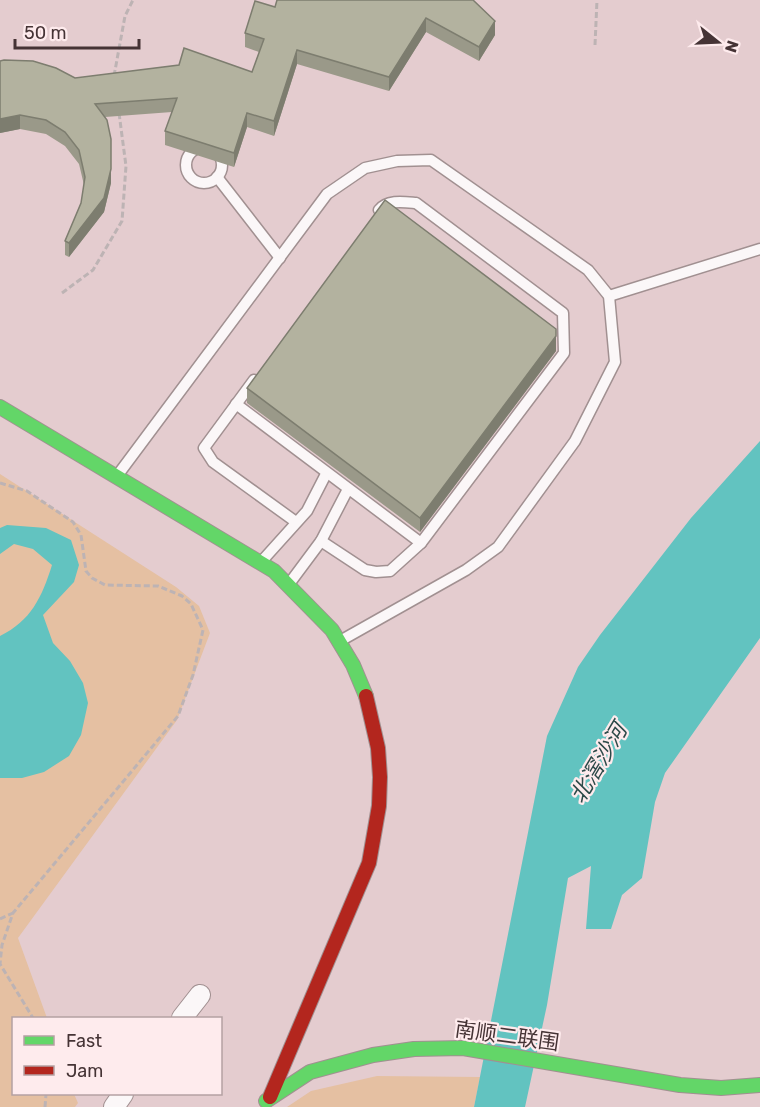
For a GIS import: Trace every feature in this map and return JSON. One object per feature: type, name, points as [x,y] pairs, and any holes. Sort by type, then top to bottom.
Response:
[{"type":"street","points":[[0,407],[260,563],[313,607],[340,641],[360,679],[375,727],[381,765],[378,811],[369,862],[266,1102]]},
{"type":"street","points":[[183,1017],[200,995]]},
{"type":"street","name":"南顺二联围","points":[[266,1102],[310,1072],[373,1055],[414,1048],[463,1048],[680,1085],[721,1088],[760,1085]]},
{"type":"lane","points":[[117,477],[327,194],[365,168],[397,161],[431,160],[588,270],[609,296],[615,362],[575,441],[498,547],[466,570],[340,641]]},
{"type":"lane","points":[[217,177],[280,258]]},
{"type":"lane","points":[[321,541],[366,570],[376,573],[390,571],[421,543],[564,353],[563,313],[416,203],[401,201],[382,206],[368,224]]},
{"type":"lane","points":[[609,296],[760,249]]},
{"type":"lane","points":[[264,366],[204,448],[213,462],[296,522]]},
{"type":"lane","points":[[236,404],[326,474],[421,543]]},
{"type":"lane","points":[[260,563],[307,511],[326,474]]},
{"type":"lane","points":[[288,585],[321,541],[348,489]]},
{"type":"path","points":[[114,79],[125,16],[133,0]]},
{"type":"path","points":[[595,45],[597,0]]},
{"type":"path","points":[[62,293],[93,270],[122,221],[126,166],[118,111]]},
{"type":"path","points":[[0,483],[27,491],[73,522],[81,535],[86,571],[92,578],[105,585],[158,586],[182,596],[191,604],[203,630],[194,675],[178,716],[13,914],[2,945],[0,964],[32,1017]]},
{"type":"path","points":[[0,919],[13,914]]},
{"type":"shaded area","points":[[0,474],[176,587],[199,606],[210,633],[177,720],[18,938],[47,1017],[12,1017],[12,1095],[74,1095],[78,1103],[75,1107],[0,1107]]},
{"type":"shaded area","points":[[377,1076],[480,1077],[474,1107],[287,1107],[311,1091]]},
{"type":"water","name":"北滘沙河","points":[[760,441],[760,638],[665,773],[655,802],[642,878],[622,895],[611,929],[586,929],[591,866],[568,878],[547,1005],[525,1107],[474,1107],[547,736],[578,667],[600,635],[691,518]]},
{"type":"water","points":[[7,525],[46,528],[71,540],[79,565],[74,582],[43,615],[53,643],[70,661],[83,683],[88,703],[81,735],[69,756],[44,772],[22,778],[0,778],[0,636],[20,623],[34,607],[52,565],[33,549],[14,544],[0,554],[0,528]]},
{"type":"building","points":[[277,0],[473,0],[495,21],[479,47],[426,18],[389,77],[297,50],[274,121],[247,113],[234,153],[165,131],[177,98],[95,104],[107,120],[111,139],[111,169],[104,198],[69,243],[65,241],[81,203],[85,177],[79,150],[65,132],[46,120],[20,115],[0,119],[0,61],[33,61],[56,68],[75,78],[179,65],[184,48],[252,72],[264,39],[245,33],[255,1],[275,7]]},
{"type":"building","points":[[385,200],[556,329],[556,336],[420,518],[247,388]]},
{"type":"traffic: fast","points":[[0,407],[274,571],[332,630],[353,665],[366,696]]},
{"type":"traffic: fast","points":[[266,1101],[310,1072],[373,1055],[414,1049],[463,1048],[680,1085],[721,1088],[760,1085]]},
{"type":"traffic: jam","points":[[270,1097],[369,863],[379,806],[380,777],[378,748],[366,696]]}]
